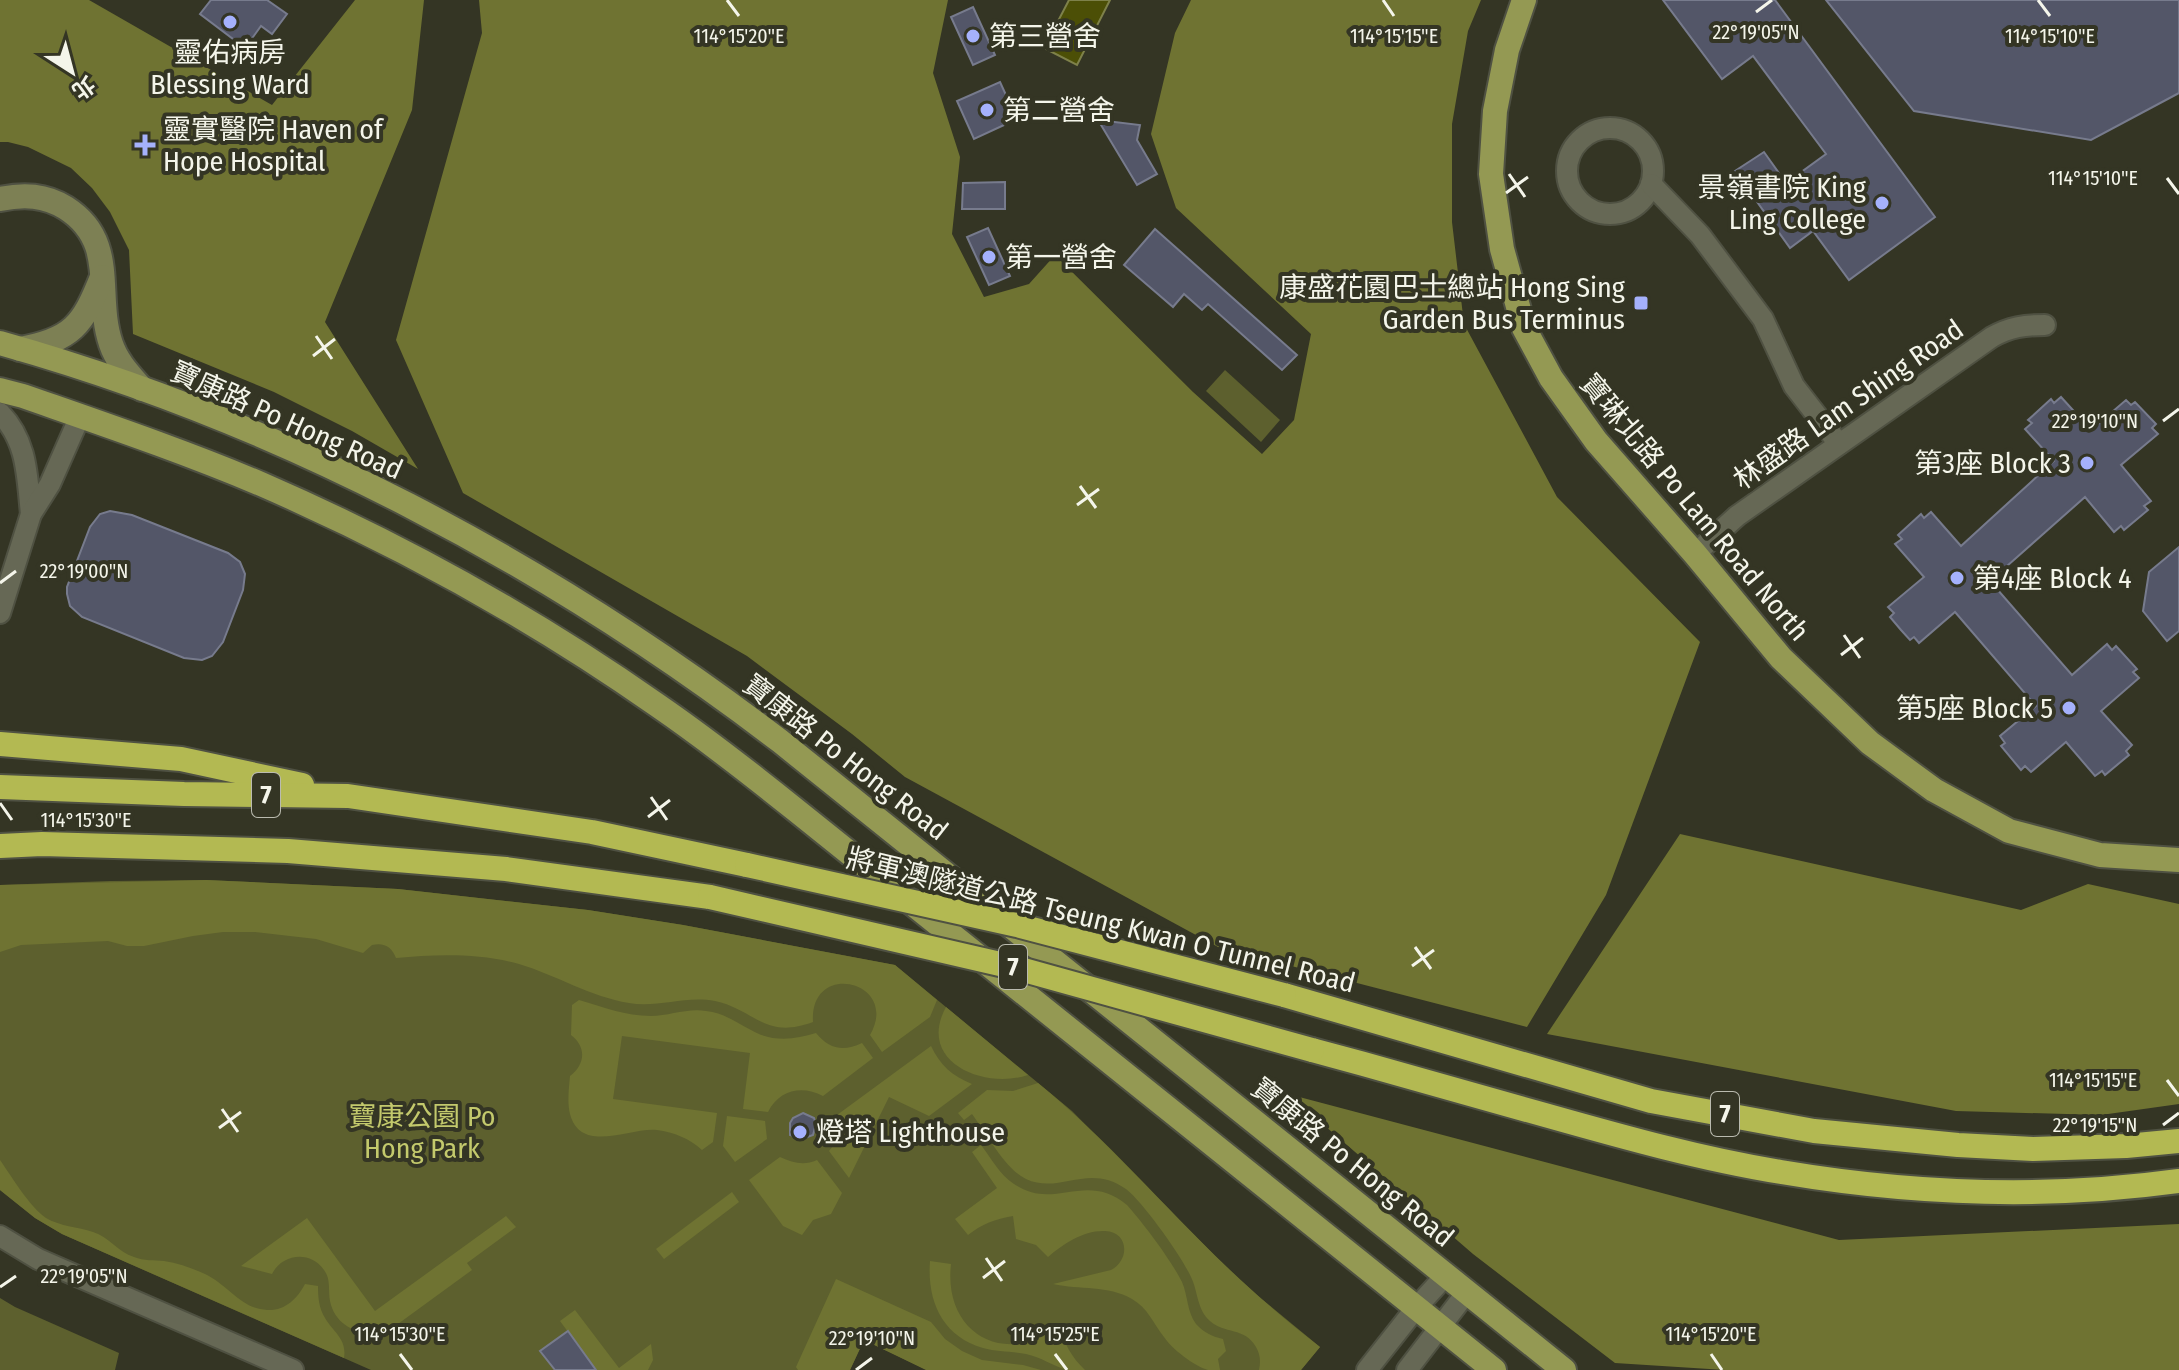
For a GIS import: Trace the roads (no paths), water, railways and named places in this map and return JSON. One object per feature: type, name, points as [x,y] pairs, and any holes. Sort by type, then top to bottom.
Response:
[{"type":"highway","points":[[0,744],[181,759],[348,796]]},
{"type":"highway","name":"將軍澳隧道公路 Tseung Kwan O Tunnel Road","points":[[0,785],[184,794],[348,796],[592,832],[1017,925],[1284,995],[1651,1101],[1814,1131],[1928,1143],[2033,1149],[2179,1141]]},
{"type":"highway","name":"7","points":[[0,846],[42,844],[303,852],[506,869],[710,897],[1013,967],[1625,1137],[1779,1172],[1860,1183],[1964,1190],[2074,1190],[2179,1181]]},
{"type":"main road","name":"寶琳北路 Po Lam Road North","points":[[1524,0],[1507,50],[1495,111],[1491,174],[1502,249],[1524,328],[1551,378],[1596,441],[1781,658],[1870,743],[1934,790],[2009,831],[2100,855],[2179,860]]},
{"type":"main road","name":"寶康路 Po Hong Road","points":[[10,346],[142,389],[282,446],[421,512],[557,587],[683,669],[780,741],[1564,1370]]},
{"type":"main road","points":[[0,390],[180,451],[263,485],[344,523],[499,606],[586,658],[723,752],[1494,1370]]},
{"type":"street","points":[[1614,128],[1627,131],[1645,146],[1651,159],[1651,184],[1645,196],[1632,208],[1613,215],[1595,212],[1581,204],[1572,192],[1567,177],[1568,160],[1576,144],[1590,133],[1614,128]]},
{"type":"street","points":[[1651,184],[1700,235],[1763,319],[1794,386],[1839,444]]},
{"type":"street","points":[[0,199],[20,196],[47,199],[80,219],[99,250],[110,342],[122,366],[142,389]]},
{"type":"street","points":[[10,346],[55,341],[74,329],[103,275]]},
{"type":"street","name":"林盛路 Lam Shing Road","points":[[1695,554],[1737,516],[1992,337],[2008,328],[2045,325]]},
{"type":"street","points":[[0,413],[12,427],[23,449],[31,514]]},
{"type":"street","points":[[0,613],[31,514],[50,484],[80,416]]},
{"type":"street","points":[[0,1236],[38,1259],[293,1370]]},
{"type":"street","points":[[1367,1370],[1446,1275]]},
{"type":"street","points":[[1407,1370],[1467,1292]]},
{"type":"place","name":"靈佑病房 Blessing Ward","points":[[230,22]]},
{"type":"place","name":"第三營舍","points":[[973,36]]},
{"type":"place","name":"第二營舍","points":[[987,110]]},
{"type":"place","name":"靈實醫院 Haven of Hope Hospital","points":[[145,145]]},
{"type":"place","name":"景嶺書院 King Ling College","points":[[1882,203]]},
{"type":"place","name":"第一營舍","points":[[989,257]]},
{"type":"place","name":"康盛花園巴士總站 Hong Sing Garden Bus Terminus","points":[[1641,303]]},
{"type":"place","name":"第3座 Block 3","points":[[2087,463]]},
{"type":"place","name":"第4座 Block 4","points":[[1957,578]]},
{"type":"place","name":"第5座 Block 5","points":[[2069,708]]},
{"type":"place","name":"燈塔 Lighthouse","points":[[800,1132]]},
{"type":"park label","name":"寶康公園 Po Hong Park","points":[[422,1132]]}]
